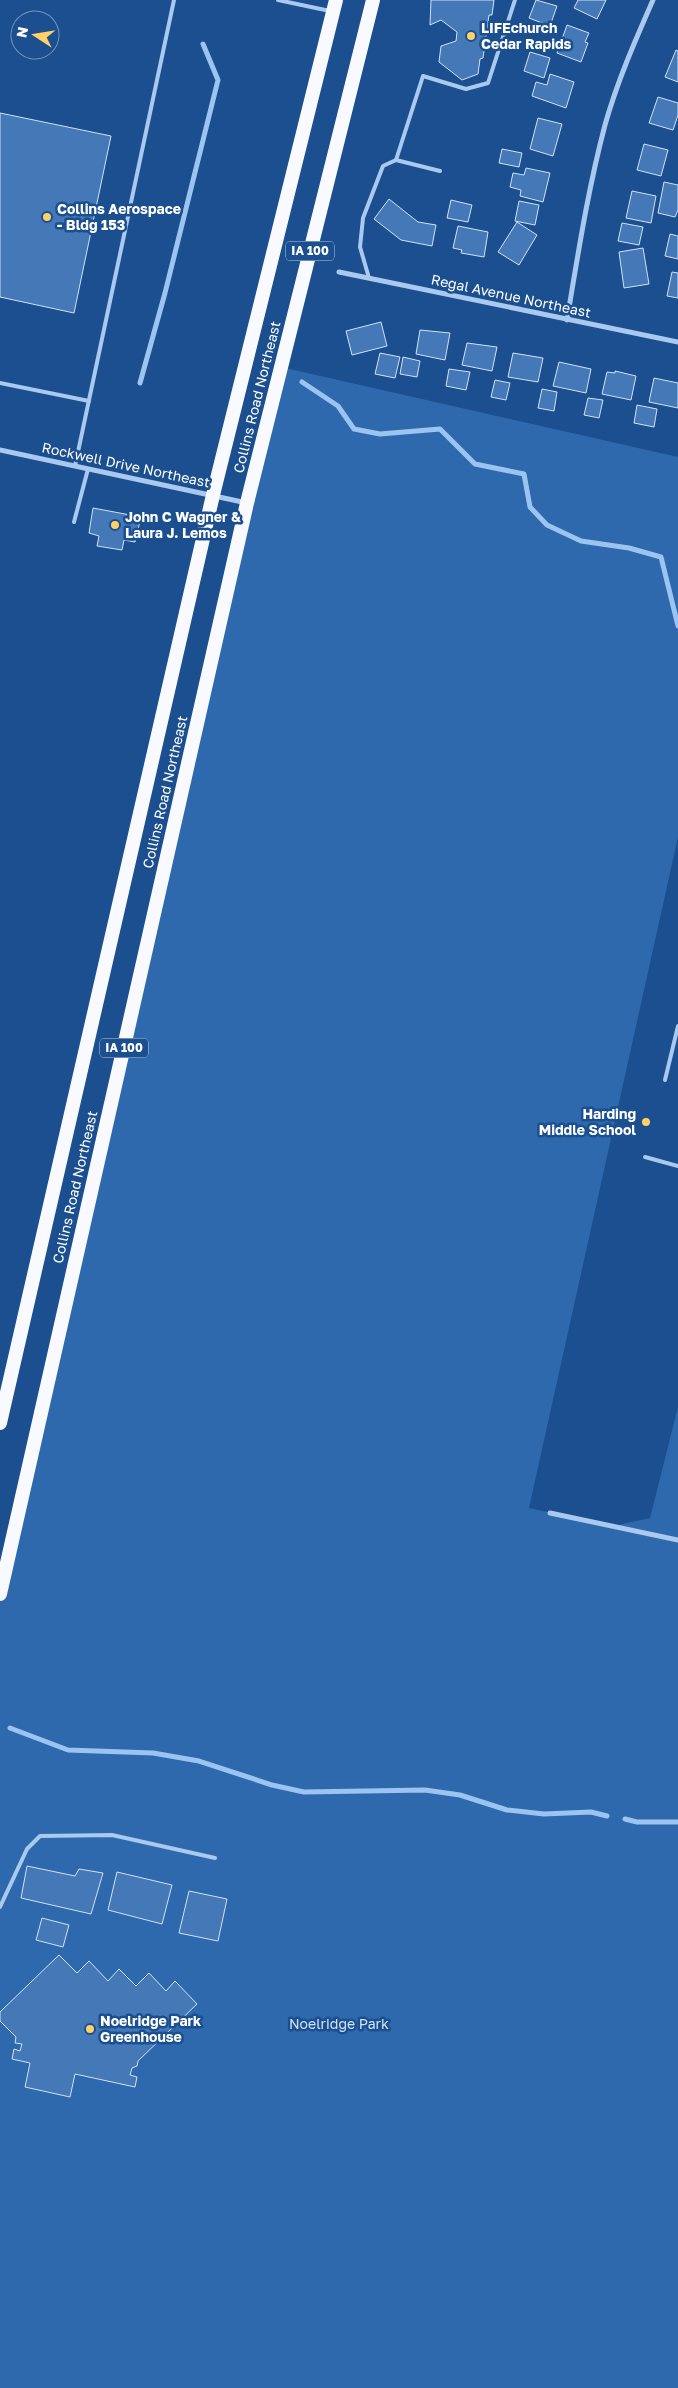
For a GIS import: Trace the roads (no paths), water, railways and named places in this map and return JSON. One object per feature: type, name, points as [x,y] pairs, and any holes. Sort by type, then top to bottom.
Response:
[{"type":"highway","name":"Collins Road Northeast","points":[[0,1594],[247,503],[373,0]]},
{"type":"highway","name":"Collins Road Northeast","points":[[0,1423],[213,495],[335,6]]},
{"type":"street","points":[[567,320],[590,190],[606,124],[629,55],[653,0]]},
{"type":"street","name":"Regal Avenue Northeast","points":[[339,272],[678,342]]},
{"type":"street","name":"Rockwell Drive Northeast","points":[[0,450],[247,503]]},
{"type":"street","points":[[550,1513],[678,1540]]},
{"type":"lane","points":[[75,466],[174,0]]},
{"type":"lane","points":[[278,0],[335,6]]},
{"type":"lane","points":[[396,160],[423,76],[466,89],[488,82],[515,0]]},
{"type":"lane","points":[[369,279],[360,246],[363,218],[383,166],[396,160],[440,171]]},
{"type":"lane","points":[[0,383],[89,401]]},
{"type":"lane","points":[[74,522],[88,469]]},
{"type":"lane","points":[[665,1080],[678,1026]]},
{"type":"lane","points":[[645,1157],[678,1166]]},
{"type":"lane","points":[[0,1907],[27,1849],[40,1836],[112,1835],[215,1858]]},
{"type":"waterway","points":[[140,383],[165,293],[218,80],[203,44]]},
{"type":"waterway","points":[[302,382],[338,406],[354,429],[380,434],[440,429],[475,464],[524,474],[530,507],[547,525],[581,541],[629,548],[661,557],[678,626]]},
{"type":"waterway","points":[[10,1728],[68,1750],[153,1753],[199,1761],[272,1785],[304,1792],[425,1790],[460,1795],[507,1810],[544,1814],[591,1812],[607,1816]]},
{"type":"waterway","points":[[625,1819],[637,1822],[678,1822]]},
{"type":"place","name":"LIFEchurch Cedar Rapids","points":[[471,36]]},
{"type":"place","name":"Collins Aerospace - Bldg 153","points":[[47,217]]},
{"type":"place","name":"John C Wagner & Laura J. Lemos","points":[[115,525]]},
{"type":"place","name":"Harding Middle School","points":[[646,1122]]},
{"type":"place","name":"Noelridge Park Greenhouse","points":[[90,2029]]},
{"type":"park label","name":"Noelridge Park","points":[[339,2024]]}]
